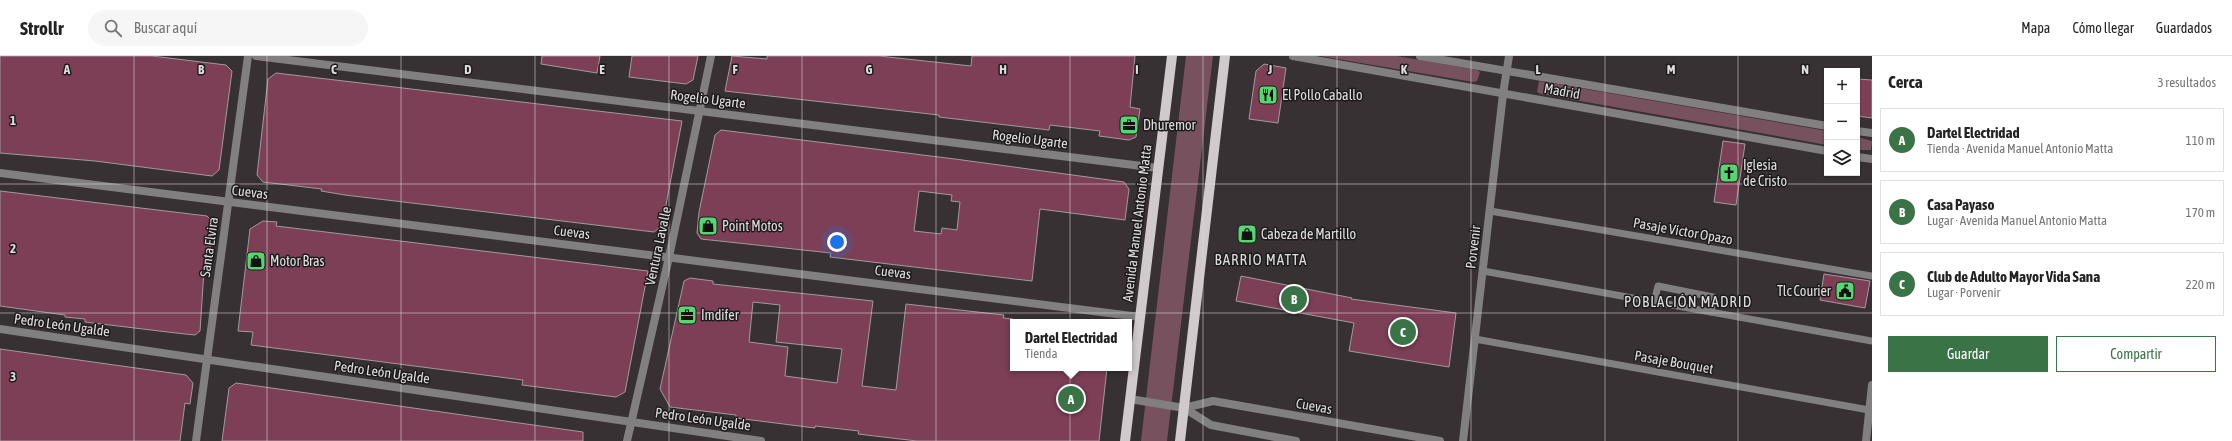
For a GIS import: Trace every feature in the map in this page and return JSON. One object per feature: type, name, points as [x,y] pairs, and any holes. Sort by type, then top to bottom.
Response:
[{"type":"main road","name":"Avenida Manuel Antonio Matta","points":[[1125,441],[1172,56]]},
{"type":"main road","points":[[1180,441],[1224,56]]},
{"type":"street","name":"Santa Elvira","points":[[196,441],[248,56]]},
{"type":"street","name":"Rogelio Ugarte","points":[[256,56],[1158,168]]},
{"type":"street","name":"Ventura Lavalle","points":[[627,441],[669,257],[711,56]]},
{"type":"street","name":"Madrid","points":[[1293,56],[1824,150]]},
{"type":"street","name":"Madrid","points":[[1420,56],[1824,125]]},
{"type":"street","name":"Porvenir","points":[[1463,441],[1503,94],[1509,56]]},
{"type":"street","points":[[1860,131],[1872,133]]},
{"type":"street","points":[[1860,157],[1872,159]]},
{"type":"street","name":"Cuevas","points":[[0,173],[1140,317]]},
{"type":"street","name":"Pedro León Ugalde","points":[[0,329],[761,441]]},
{"type":"street","points":[[1866,441],[1872,385]]},
{"type":"street","name":"Cuevas","points":[[1130,399],[1184,408],[1213,401],[1440,441]]},
{"type":"street","name":"Cuevas","points":[[1184,408],[1210,425],[1296,441]]},
{"type":"lane","name":"Pasaje Víctor Opazo","points":[[1490,211],[1872,276]]},
{"type":"lane","points":[[1483,271],[1872,341]]},
{"type":"lane","points":[[1654,302],[1658,286],[1713,297],[1711,312]]},
{"type":"lane","name":"Pasaje Bouquet","points":[[1475,339],[1869,410]]},
{"type":"shaded area","points":[[1186,56],[1213,56],[1167,441],[1141,441]]},
{"type":"shaded area","points":[[1320,56],[1397,56],[1477,70],[1480,72],[1477,81],[1473,82]]},
{"type":"shaded area","points":[[1539,81],[1824,130],[1824,144],[1541,94],[1537,92]]},
{"type":"shaded area","points":[[1860,138],[1872,141],[1871,150],[1860,150]]},
{"type":"building","points":[[0,56],[152,56],[226,65],[232,71],[219,170],[212,176],[95,161],[0,153]]},
{"type":"building","points":[[542,56],[600,56],[597,73],[541,64]]},
{"type":"building","points":[[632,56],[698,56],[693,80],[686,84],[629,77]]},
{"type":"building","points":[[732,56],[767,59],[767,56],[879,56],[971,66],[972,56],[1135,56],[1130,107],[1140,109],[1136,137],[1129,140],[1099,136],[1100,131],[1050,125],[1049,130],[939,117],[939,115],[725,91]]},
{"type":"building","name":"El Pollo Caballo","points":[[1264,64],[1286,68],[1278,123],[1249,119],[1256,71]]},
{"type":"building","points":[[276,73],[682,121],[662,226],[654,232],[345,195],[321,191],[322,189],[263,182],[257,175],[268,79]]},
{"type":"building","points":[[1860,79],[1872,80],[1872,118],[1860,116]]},
{"type":"building","points":[[721,130],[1124,182],[1129,189],[1125,220],[1040,209],[1032,281],[830,257],[831,253],[701,239],[697,233],[699,212],[715,135]],"holes":[[[919,191],[952,195],[951,201],[960,202],[957,230],[942,228],[941,234],[914,231]]]},
{"type":"building","name":"Iglesia de Cristo","points":[[1723,141],[1745,144],[1736,205],[1714,202]]},
{"type":"building","points":[[0,191],[207,216],[213,222],[207,270],[204,270],[200,331],[195,335],[85,322],[85,319],[65,317],[65,315],[0,306]]},
{"type":"building","points":[[263,221],[277,222],[276,226],[648,271],[625,392],[616,397],[522,385],[523,380],[251,345],[253,332],[238,331],[250,229]]},
{"type":"building","name":"Tlc Courier","points":[[1824,274],[1870,281],[1865,308],[1820,300]]},
{"type":"building","points":[[1241,276],[1352,298],[1351,299],[1456,313],[1449,367],[1349,351],[1354,323],[1236,301]]},
{"type":"building","points":[[690,278],[713,281],[713,284],[873,301],[862,386],[896,390],[906,304],[1004,315],[1003,318],[1013,319],[1010,319],[1010,371],[1107,371],[1099,441],[917,441],[858,434],[859,431],[815,426],[815,428],[736,418],[736,415],[670,407],[660,389],[684,281]],"holes":[[[753,302],[780,305],[776,342],[842,349],[837,383],[785,376],[788,347],[749,342]]]},
{"type":"building","points":[[0,349],[186,375],[193,383],[190,404],[185,403],[180,441],[0,441]]},
{"type":"building","points":[[236,383],[583,432],[583,441],[222,441],[229,388]]},
{"type":"place","name":"El Pollo Caballo","points":[[1268,95]]},
{"type":"place","name":"Dhuremor","points":[[1129,125]]},
{"type":"place","name":"Iglesia de Cristo","points":[[1729,173]]},
{"type":"place","name":"Point Motos","points":[[708,226]]},
{"type":"place","name":"Cabeza de Martillo","points":[[1247,234]]},
{"type":"place","name":"Motor Bras","points":[[256,261]]},
{"type":"place","name":"Tlc Courier","points":[[1845,291]]},
{"type":"place","name":"Casa Payaso","points":[[1294,299]]},
{"type":"place","name":"Imdifer","points":[[687,315]]},
{"type":"place","name":"Club de Adulto Mayor Vida Sana","points":[[1403,332]]},
{"type":"place","name":"Dartel Electridad","points":[[1071,399]]},
{"type":"district","name":"BARRIO MATTA","points":[[1261,259]]},
{"type":"district","name":"POBLACIÓN MADRID","points":[[1688,301]]}]
